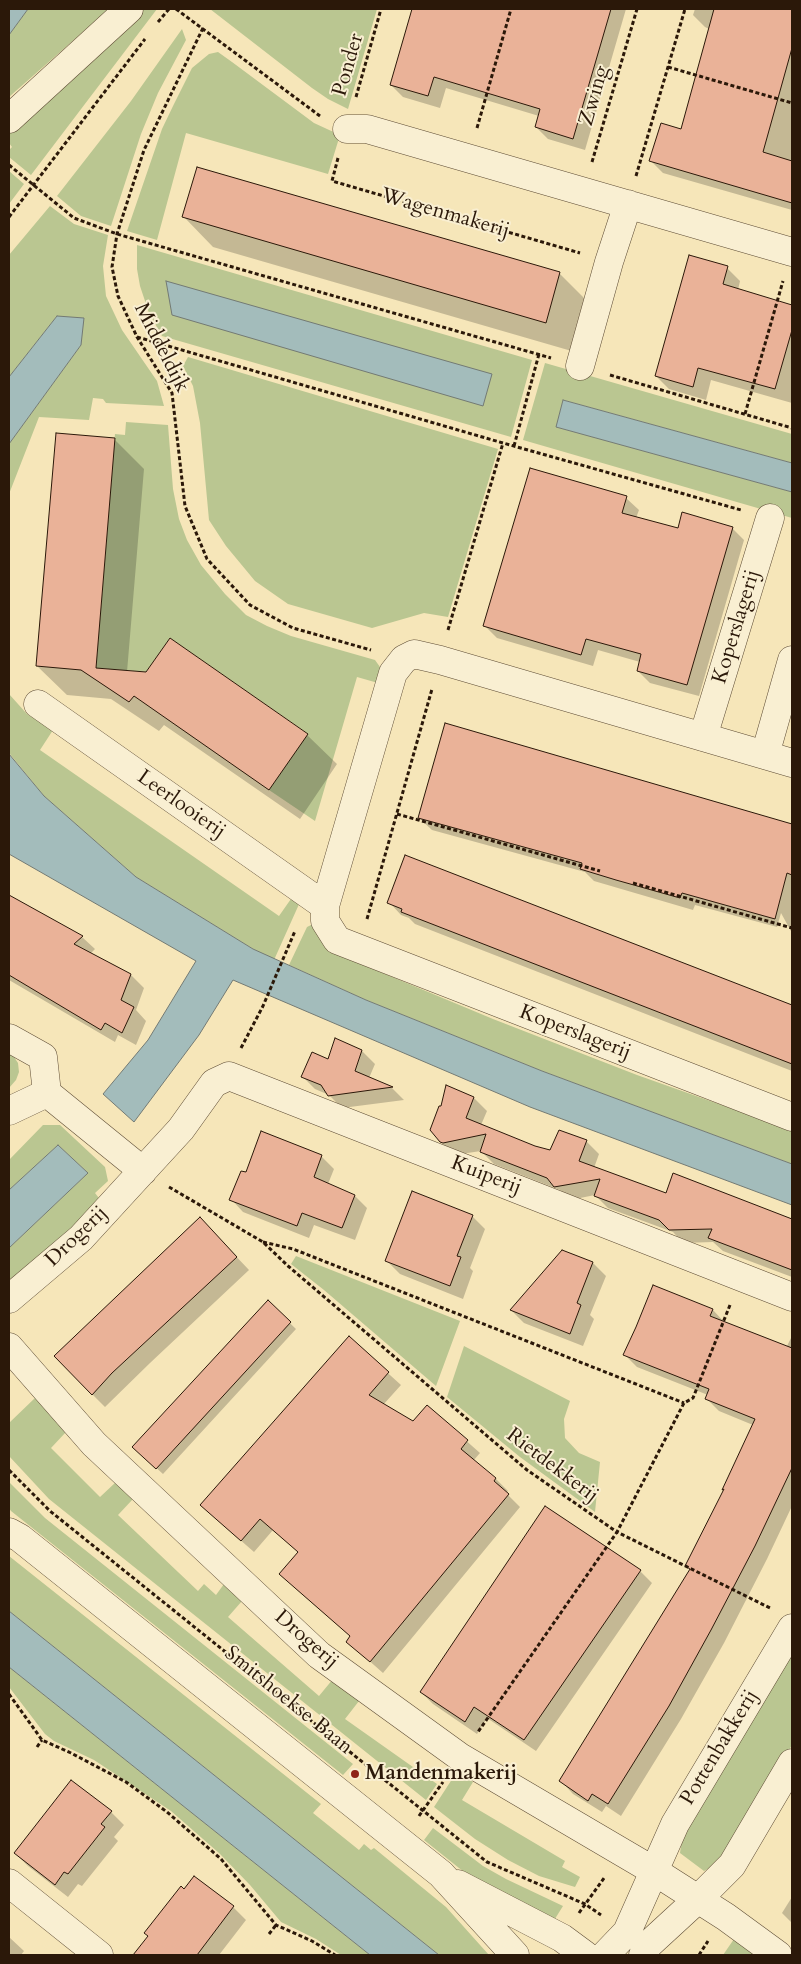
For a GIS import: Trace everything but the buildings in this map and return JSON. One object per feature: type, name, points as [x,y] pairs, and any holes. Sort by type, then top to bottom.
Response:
[{"type":"street","points":[[9,119],[129,9]]},
{"type":"street","points":[[347,129],[367,129],[792,252]]},
{"type":"street","points":[[580,366],[608,262],[628,204]]},
{"type":"street","name":"Koperslagerij","points":[[703,737],[770,518]]},
{"type":"street","points":[[404,659],[414,654],[440,660],[792,763]]},
{"type":"street","name":"Koperslagerij","points":[[404,659],[393,673],[325,906],[325,921],[337,940],[792,1117]]},
{"type":"street","points":[[765,755],[792,660]]},
{"type":"street","name":"Leerlooierij","points":[[38,704],[325,906]]},
{"type":"street","points":[[9,1038],[43,1056],[47,1093],[143,1171]]},
{"type":"street","name":"Drogerij","points":[[9,1299],[81,1238],[180,1129],[214,1083],[229,1076]]},
{"type":"street","name":"Kuiperij","points":[[229,1076],[792,1297]]},
{"type":"street","points":[[9,1111],[47,1093]]},
{"type":"street","name":"Drogerij","points":[[9,1347],[94,1444],[319,1656],[460,1757],[654,1871]]},
{"type":"street","name":"Smitshoekse Baan","points":[[13,1531],[441,1874],[514,1955]]},
{"type":"street","name":"Pottenbakkerij","points":[[605,1955],[626,1932],[675,1824],[784,1620]]},
{"type":"street","points":[[643,1955],[648,1945],[732,1865],[792,1763]]},
{"type":"street","points":[[654,1871],[726,1917],[778,1955]]},
{"type":"street","name":"Smitshoekse Baan","points":[[441,1874],[562,1938],[585,1955]]},
{"type":"street","points":[[9,1883],[99,1955]]},
{"type":"path","points":[[155,27],[168,9]]},
{"type":"path","points":[[176,9],[314,112],[347,129]]},
{"type":"path","name":"Ponder","points":[[347,129],[381,9]]},
{"type":"path","points":[[468,158],[511,9]]},
{"type":"path","name":"Zwing","points":[[583,192],[637,9]]},
{"type":"path","points":[[628,204],[685,9]]},
{"type":"path","name":"Middeldijk","points":[[203,28],[144,150],[117,234],[112,267],[118,296],[137,337],[172,393],[185,506],[207,559],[250,605],[293,628],[404,659]]},
{"type":"path","points":[[9,217],[149,34]]},
{"type":"path","points":[[668,67],[792,103]]},
{"type":"path","name":"Wagenmakerij","points":[[347,129],[332,180],[608,262]]},
{"type":"path","points":[[9,165],[74,218],[117,234],[792,428]]},
{"type":"path","points":[[745,414],[792,252]]},
{"type":"path","points":[[137,337],[503,444],[770,518]]},
{"type":"path","points":[[514,446],[539,354]]},
{"type":"path","points":[[358,949],[503,444]]},
{"type":"path","points":[[397,814],[600,872]]},
{"type":"path","points":[[633,883],[792,928]]},
{"type":"path","points":[[229,1076],[237,1056],[264,1006],[287,951]]},
{"type":"path","points":[[143,1171],[263,1242],[293,1250],[684,1404]]},
{"type":"path","name":"Rietdekkerij","points":[[263,1242],[288,1266],[527,1470],[617,1532],[784,1620]]},
{"type":"path","points":[[460,1757],[617,1532],[684,1404],[693,1398],[742,1276]]},
{"type":"path","name":"Smitshoekse Baan","points":[[9,1470],[50,1511],[487,1862],[585,1904],[626,1932]]},
{"type":"path","points":[[9,1694],[42,1740],[126,1782],[168,1812],[221,1859],[276,1925],[312,1941],[335,1955]]},
{"type":"path","points":[[37,1747],[42,1740]]},
{"type":"path","points":[[562,1938],[622,1852]]},
{"type":"path","points":[[269,1934],[276,1925]]},
{"type":"green space","points":[[28,9],[109,9],[9,97],[9,35]]},
{"type":"green space","points":[[142,9],[157,9],[31,175],[9,157],[9,150],[12,147],[9,143],[9,134]]},
{"type":"green space","points":[[210,9],[377,9],[348,109],[312,88]]},
{"type":"green space","points":[[182,29],[186,40],[158,93],[141,134],[111,226],[81,216],[57,196],[131,101]]},
{"type":"green space","points":[[218,52],[314,123],[340,135],[328,174],[186,133],[157,240],[127,231],[162,129],[192,68],[209,54]]},
{"type":"green space","points":[[9,171],[24,184],[9,204]]},
{"type":"green space","points":[[50,206],[74,224],[108,235],[103,266],[106,296],[122,330],[157,381],[164,406],[106,403],[103,399],[93,398],[89,420],[39,417],[9,494],[9,444],[81,345],[57,316],[9,377],[9,255]]},
{"type":"green space","points":[[137,245],[532,360],[511,437],[162,336],[149,313],[140,286],[137,269]]},
{"type":"green space","points":[[188,357],[498,449],[448,617],[424,613],[372,628],[288,604],[255,581],[226,546],[209,520],[200,423],[193,386],[183,366]]},
{"type":"green space","points":[[545,363],[792,434],[792,463],[563,400],[557,427],[792,492],[792,518],[523,440]]},
{"type":"green space","points":[[126,422],[168,425],[173,489],[179,519],[187,540],[201,565],[225,594],[246,615],[291,636],[375,660],[380,667],[381,675],[378,683],[357,677],[315,821],[269,790],[307,733],[170,638],[146,672],[96,668],[115,434],[125,435]]},
{"type":"green space","points":[[9,694],[27,714],[53,730],[40,750],[279,916],[293,896],[300,902],[274,960],[136,877],[44,796],[9,753]]},
{"type":"green space","points":[[313,924],[342,956],[493,1019],[637,1075],[792,1130],[792,1164],[542,1071],[366,1000],[289,965],[307,927]]},
{"type":"green space","points":[[9,1052],[18,1063],[19,1072],[16,1080],[9,1088]]},
{"type":"green space","points":[[43,1125],[60,1125],[105,1167],[108,1181],[95,1193],[102,1202],[9,1288],[9,1248],[88,1173],[58,1145],[9,1190],[9,1160]]},
{"type":"green space","points":[[296,1256],[460,1321],[436,1386],[291,1264]]},
{"type":"green space","points":[[464,1346],[570,1401],[564,1419],[565,1438],[579,1453],[600,1462],[595,1512],[520,1457],[447,1397]]},
{"type":"green space","points":[[35,1398],[66,1432],[51,1448],[100,1497],[116,1482],[133,1499],[118,1515],[198,1591],[204,1584],[216,1595],[224,1584],[242,1601],[228,1617],[319,1696],[333,1679],[359,1701],[345,1719],[437,1784],[426,1800],[49,1499],[9,1456],[9,1423]]},
{"type":"green space","points":[[9,1482],[45,1518],[353,1764],[343,1775],[11,1511],[9,1508]]},
{"type":"green space","points":[[9,1556],[321,1804],[313,1813],[359,1850],[364,1844],[371,1850],[374,1848],[446,1907],[489,1955],[439,1955],[9,1611]]},
{"type":"green space","points":[[792,1646],[792,1745],[724,1860],[704,1871],[680,1853],[683,1833]]},
{"type":"green space","points":[[9,1667],[370,1955],[341,1955],[316,1939],[281,1922],[250,1885],[219,1853],[171,1811],[94,1760],[54,1741],[45,1734],[9,1687]]},
{"type":"green space","points":[[458,1770],[473,1782],[462,1800],[565,1861],[562,1867],[580,1877],[575,1887],[539,1876],[508,1860],[475,1839],[434,1807]]},
{"type":"green space","points":[[433,1828],[483,1866],[563,1906],[553,1922],[464,1872],[424,1840]]},
{"type":"green space","points":[[734,1939],[755,1955],[723,1955]]},
{"type":"water","points":[[9,9],[28,9],[9,35]]},
{"type":"water","points":[[166,281],[492,374],[483,406],[172,315]]},
{"type":"water","points":[[57,316],[84,318],[81,345],[9,444],[9,377]]},
{"type":"water","points":[[563,400],[792,463],[792,492],[556,427]]},
{"type":"water","points":[[9,754],[44,796],[136,877],[253,949],[366,1000],[542,1071],[792,1164],[792,1205],[530,1107],[233,980],[199,1035],[134,1122],[103,1094],[148,1040],[196,961],[9,854]]},
{"type":"water","points":[[58,1145],[88,1173],[9,1248],[9,1190]]},
{"type":"water","points":[[9,1611],[439,1955],[370,1955],[9,1667]]},
{"type":"place","name":"Mandenmakerij","points":[[355,1774]]}]
